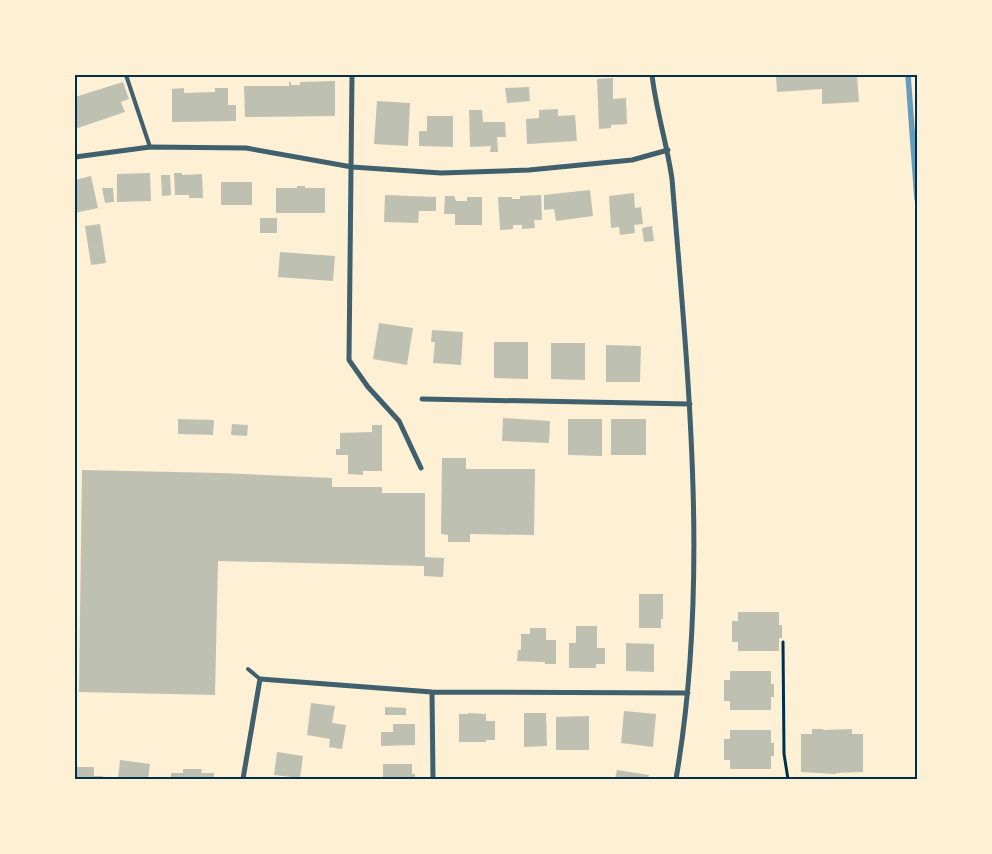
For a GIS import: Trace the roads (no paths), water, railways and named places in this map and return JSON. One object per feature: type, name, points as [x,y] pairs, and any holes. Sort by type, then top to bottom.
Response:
[{"type":"street","points":[[352,75],[349,360],[368,388],[399,421],[421,468]]},
{"type":"street","points":[[652,75],[655,99],[668,150],[672,179],[690,404],[693,495],[693,605],[688,693],[676,779]]},
{"type":"street","points":[[75,157],[150,147],[246,148],[352,167],[441,173],[529,170],[632,160],[668,150]]},
{"type":"street","points":[[422,399],[690,404]]},
{"type":"street","points":[[243,779],[260,679],[432,692],[688,693]]},
{"type":"street","points":[[432,692],[433,779]]},
{"type":"lane","points":[[126,75],[150,147]]},
{"type":"lane","points":[[248,669],[260,679]]},
{"type":"waterway","points":[[908,75],[917,199]]}]
